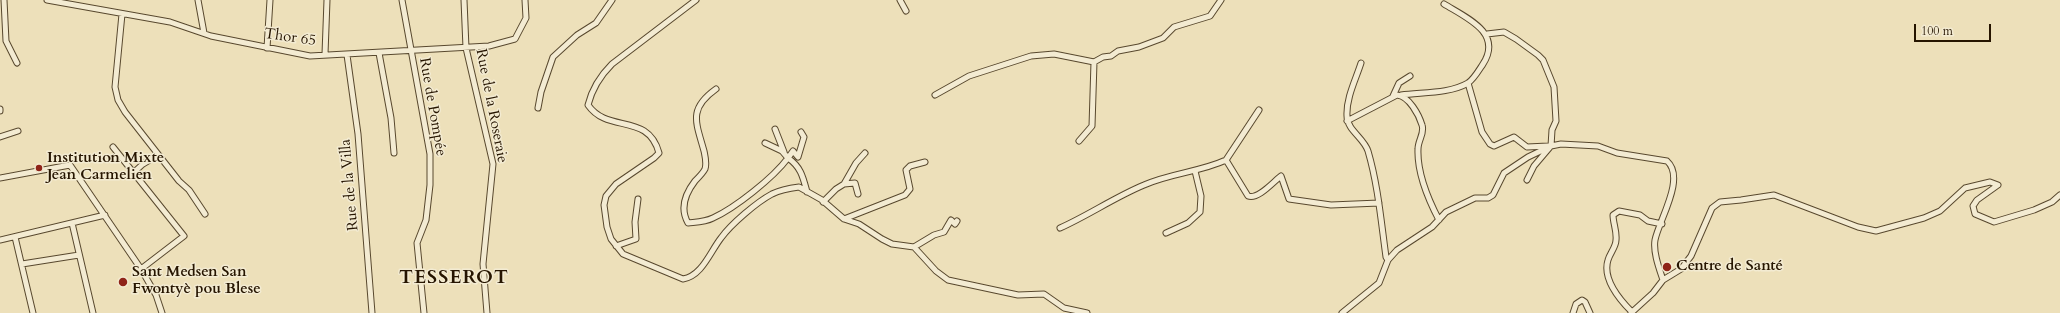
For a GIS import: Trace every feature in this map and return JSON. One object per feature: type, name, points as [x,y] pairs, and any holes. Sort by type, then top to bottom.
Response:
[{"type":"street","points":[[4,0],[6,41],[17,62]]},
{"type":"street","name":"Thor 65","points":[[47,0],[170,22],[204,33],[267,48],[310,56],[325,54],[347,55],[410,52],[489,46],[515,39],[526,18],[525,0]]},
{"type":"street","points":[[198,0],[204,33]]},
{"type":"street","points":[[267,48],[270,0]]},
{"type":"street","points":[[325,54],[328,0]]},
{"type":"street","name":"Rue de Pompée","points":[[402,0],[410,52],[430,154],[430,185],[426,220],[417,243],[424,313]]},
{"type":"street","name":"Rue de la Roseraie","points":[[464,0],[466,48],[493,164],[483,264],[487,313]]},
{"type":"street","points":[[538,108],[541,92],[553,57],[577,35],[596,23],[612,0]]},
{"type":"street","points":[[696,0],[612,64],[604,72],[591,94],[588,106],[594,114],[601,118],[639,127],[656,142],[659,153],[616,184],[606,196],[604,205],[607,227],[616,246],[623,254],[683,279],[690,278],[697,273],[722,236],[762,201],[773,193],[799,187],[822,200],[844,219],[859,224],[892,244],[914,247],[934,235],[944,232],[951,220],[955,224],[957,221]]},
{"type":"street","points":[[900,0],[906,11]]},
{"type":"street","points":[[935,95],[969,76],[1031,56],[1054,54],[1094,62],[1103,57],[1111,56],[1118,51],[1139,47],[1163,38],[1174,27],[1210,16],[1221,0]]},
{"type":"street","points":[[1347,121],[1393,96],[1443,91],[1468,83],[1487,57],[1489,42],[1487,34],[1444,4]]},
{"type":"street","points":[[122,14],[115,87],[118,100],[125,112],[158,155],[189,190],[205,214]]},
{"type":"street","points":[[1487,34],[1504,32],[1516,39],[1543,60],[1554,86],[1556,121],[1552,130],[1551,146],[1534,166],[1527,180]]},
{"type":"street","points":[[378,53],[391,118],[394,154]]},
{"type":"street","name":"Rue de la Villa","points":[[347,55],[358,134],[372,313]]},
{"type":"street","points":[[1079,141],[1092,126],[1094,62]]},
{"type":"street","points":[[1361,63],[1351,91],[1346,114],[1347,121],[1364,142],[1368,150],[1379,203],[1386,257],[1388,260]]},
{"type":"street","points":[[1393,96],[1394,90],[1399,83],[1410,76]]},
{"type":"street","points":[[1468,83],[1482,132],[1490,144],[1494,146],[1514,137],[1527,147],[1562,144],[1598,146],[1617,153],[1667,161],[1671,164],[1674,182],[1662,224],[1655,240],[1656,253],[1663,280]]},
{"type":"street","points":[[716,89],[705,97],[698,110],[695,124],[706,158],[705,170],[693,183],[685,202],[683,214],[688,223],[711,219],[728,210],[754,190],[786,156],[793,151],[798,158]]},
{"type":"street","points":[[1401,95],[1411,104],[1422,126],[1423,132],[1418,149],[1420,165],[1427,194],[1439,220]]},
{"type":"street","points":[[1060,228],[1144,184],[1183,172],[1195,171],[1226,160],[1259,110]]},
{"type":"street","points":[[775,129],[786,156]]},
{"type":"street","points":[[0,137],[18,131]]},
{"type":"street","points":[[798,166],[798,158],[804,138],[801,132]]},
{"type":"street","points":[[764,143],[786,156],[798,166],[801,170],[807,192]]},
{"type":"street","points":[[1342,313],[1379,283],[1388,260],[1397,250],[1432,227],[1446,212],[1475,198],[1488,198],[1493,195],[1504,173],[1511,166],[1551,146]]},
{"type":"street","points":[[113,148],[184,236],[141,269]]},
{"type":"street","points":[[823,202],[836,189],[844,184],[856,162],[865,153]]},
{"type":"street","points":[[133,173],[143,164],[158,155]]},
{"type":"street","points":[[1226,160],[1248,196],[1251,197],[1256,196],[1281,176],[1289,199],[1331,205],[1379,203]]},
{"type":"street","points":[[844,219],[905,195],[910,189],[906,170],[910,166],[926,162]]},
{"type":"street","points":[[0,178],[69,164],[141,269],[156,295],[162,313]]},
{"type":"street","points":[[1166,233],[1188,223],[1200,212],[1201,196],[1195,171]]},
{"type":"street","points":[[1662,224],[1648,221],[1640,215],[1619,211],[1613,215],[1616,245],[1607,261],[1607,268],[1614,290],[1631,313],[1653,293],[1663,280],[1681,269],[1688,260],[1699,240],[1712,208],[1720,202],[1774,194],[1858,227],[1876,231],[1930,216],[1940,211],[1966,188],[1990,182],[1998,185],[1978,200],[1973,206],[1975,214],[1994,222],[2034,210],[2052,202],[2060,195]]},
{"type":"street","points":[[844,184],[855,184],[858,194]]},
{"type":"street","points":[[616,246],[636,239],[635,222],[638,199]]},
{"type":"street","points":[[0,240],[105,215]]},
{"type":"street","points":[[72,223],[93,313]]},
{"type":"street","points":[[15,237],[33,313]]},
{"type":"street","points":[[914,247],[936,271],[948,280],[1018,295],[1044,294],[1064,308],[1087,313]]},
{"type":"street","points":[[22,264],[79,255]]},
{"type":"street","points":[[1572,313],[1576,304],[1582,300],[1585,302],[1590,313]]},
{"type":"place","name":"Institution Mixte Jean Carmelien","points":[[39,168]]},
{"type":"place","name":"Centre de Santé","points":[[1667,267]]},
{"type":"place","name":"Sant Medsen San Fwontyè pou Blese","points":[[123,282]]},
{"type":"district","name":"TESSEROT","points":[[454,279]]}]
